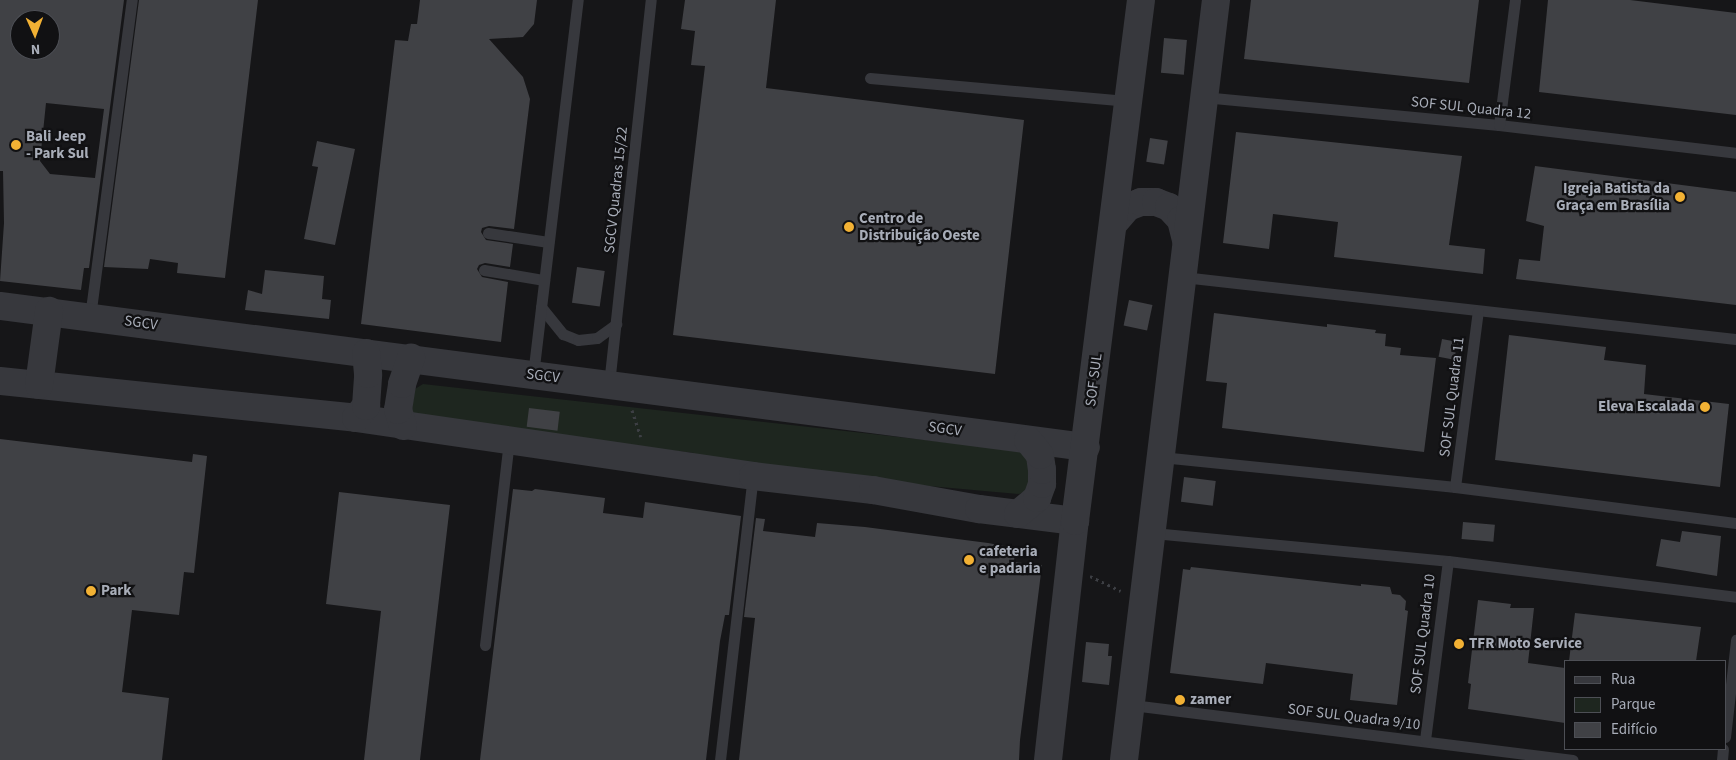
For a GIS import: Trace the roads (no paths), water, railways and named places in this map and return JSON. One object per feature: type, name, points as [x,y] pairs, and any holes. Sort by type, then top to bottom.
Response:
[{"type":"street","name":"SOF SUL","points":[[1049,760],[1075,521],[1086,447],[1141,0]]},
{"type":"street","points":[[1124,760],[1153,533],[1186,240],[1216,0]]},
{"type":"street","points":[[1114,223],[1128,207],[1141,202],[1156,202],[1169,207],[1181,220],[1186,240]]},
{"type":"street","name":"SGCV","points":[[0,306],[1086,447]]},
{"type":"street","points":[[39,385],[49,311]]},
{"type":"street","points":[[356,418],[366,406],[368,374],[366,353]]},
{"type":"street","points":[[402,426],[398,410],[402,384],[411,358]]},
{"type":"street","points":[[0,381],[356,418],[753,476],[873,490],[1018,514],[1075,521]]},
{"type":"street","points":[[1018,514],[1036,498],[1042,484],[1040,455],[1028,440]]},
{"type":"lane","points":[[90,317],[132,0]]},
{"type":"lane","points":[[533,374],[578,0]]},
{"type":"lane","name":"SGCV Quadras 15/22","points":[[616,385],[616,324],[651,0]]},
{"type":"lane","points":[[1499,126],[1515,0]]},
{"type":"lane","points":[[870,78],[1129,101]]},
{"type":"lane","name":"SOF SUL Quadra 12","points":[[1203,97],[1499,126],[1736,154]]},
{"type":"lane","points":[[488,233],[548,242]]},
{"type":"lane","points":[[484,270],[544,280]]},
{"type":"lane","points":[[1183,277],[1736,340]]},
{"type":"lane","points":[[541,307],[563,334],[578,340],[597,338],[616,324]]},
{"type":"lane","name":"SOF SUL Quadra 11","points":[[1455,488],[1478,311]]},
{"type":"lane","points":[[485,645],[509,441]]},
{"type":"lane","points":[[1161,457],[1455,488],[1736,523]]},
{"type":"lane","points":[[720,760],[753,476]]},
{"type":"lane","points":[[1153,533],[1448,561],[1736,597]]},
{"type":"lane","name":"SOF SUL Quadra 10","points":[[1425,740],[1448,561]]},
{"type":"lane","points":[[1726,728],[1736,640]]},
{"type":"lane","name":"SOF SUL Quadra 9/10","points":[[1132,705],[1425,740],[1573,760]]},
{"type":"place","name":"Bali Jeep - Park Sul","points":[[16,145]]},
{"type":"place","name":"Igreja Batista da Graça em Brasília","points":[[1680,197]]},
{"type":"place","name":"Centro de Distribuição Oeste","points":[[849,227]]},
{"type":"place","name":"Eleva Escalada","points":[[1705,407]]},
{"type":"place","name":"cafeteria e padaria","points":[[969,560]]},
{"type":"place","name":"Park","points":[[91,591]]},
{"type":"place","name":"TFR Moto Service","points":[[1459,644]]},
{"type":"place","name":"zamer","points":[[1180,700]]}]
